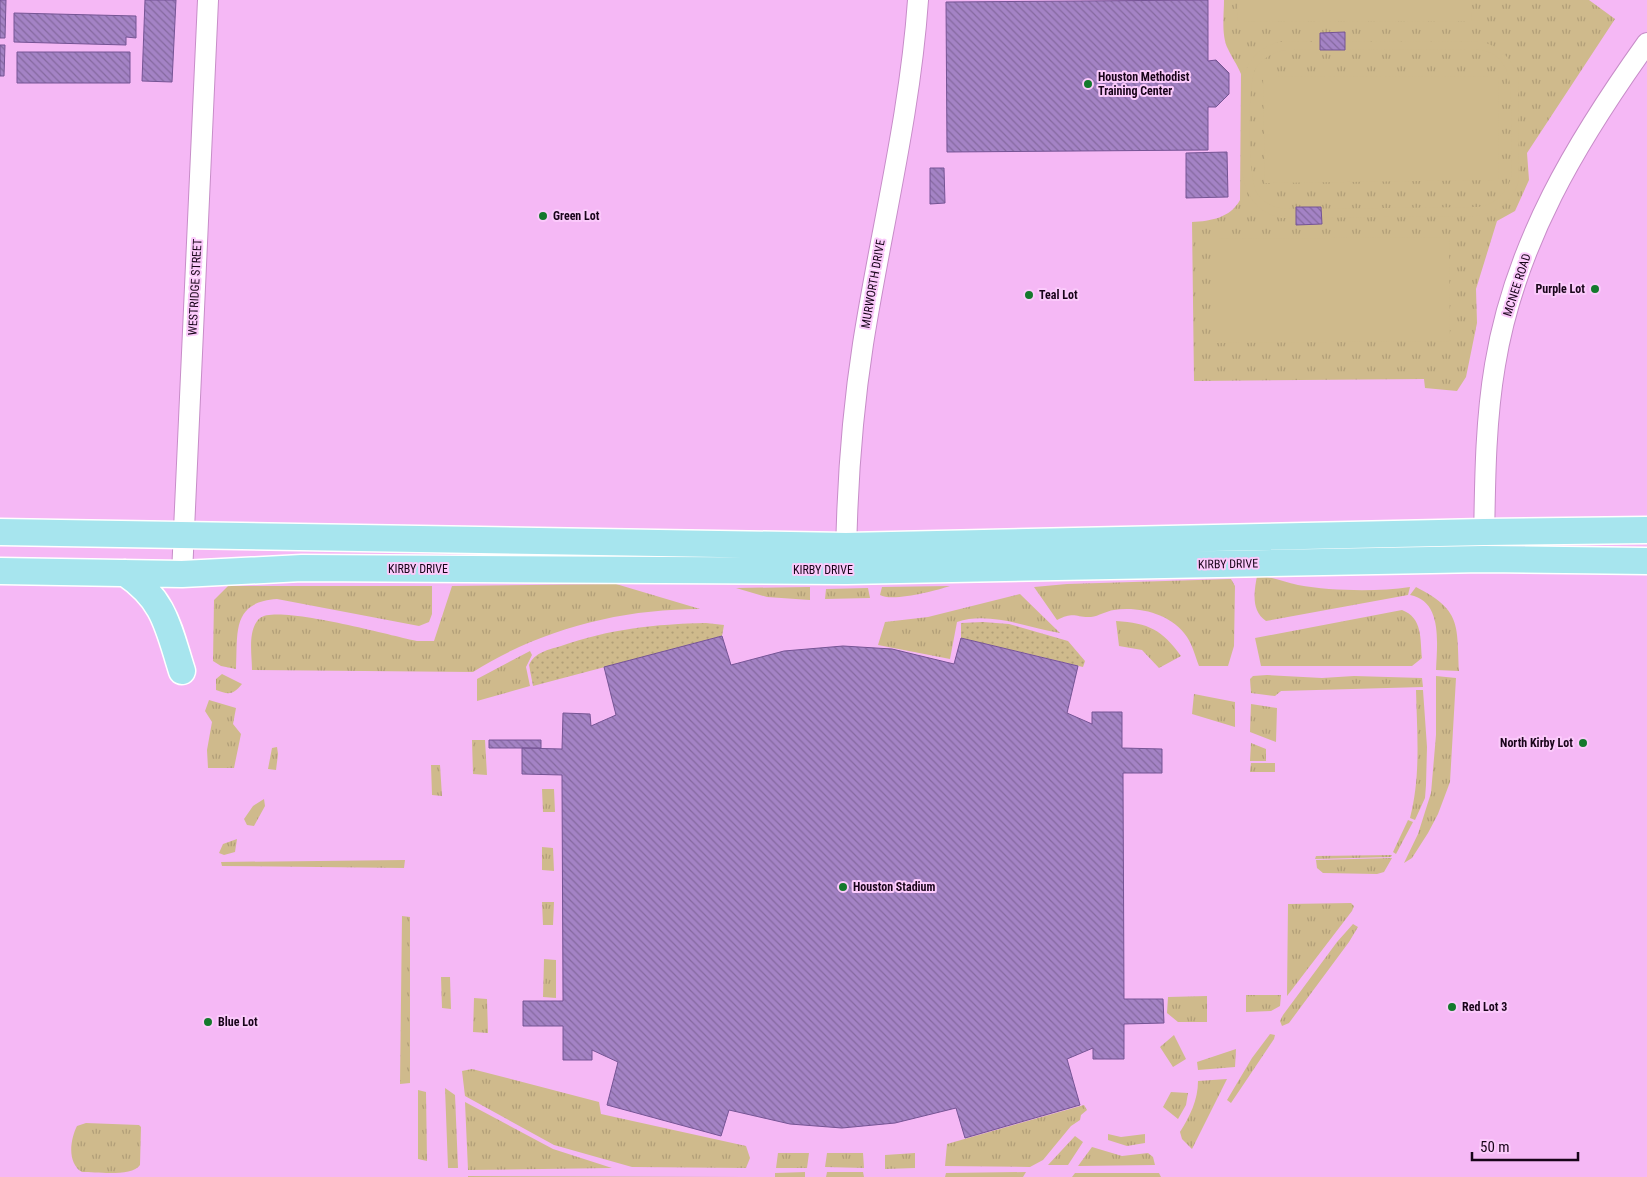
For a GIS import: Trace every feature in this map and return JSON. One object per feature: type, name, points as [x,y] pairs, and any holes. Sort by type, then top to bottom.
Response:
[{"type":"main road","name":"KIRBY DRIVE","points":[[0,571],[182,574],[302,568],[559,569],[846,559],[1167,539],[1647,530]]},
{"type":"main road","name":"KIRBY DRIVE","points":[[0,532],[559,542],[846,559],[1168,565],[1484,559],[1647,561]]},
{"type":"main road","points":[[1167,539],[1168,565]]},
{"type":"main road","points":[[559,542],[559,569]]},
{"type":"main road","points":[[125,573],[143,586],[159,605],[182,671]]},
{"type":"street","name":"WESTRIDGE STREET","points":[[182,574],[208,0]]},
{"type":"street","name":"MURWORTH DRIVE","points":[[846,559],[849,458],[854,404],[874,276],[908,98],[918,0]]},
{"type":"street","name":"MCNEE ROAD","points":[[1484,559],[1486,452],[1495,363],[1505,321],[1523,265],[1546,205],[1574,152],[1647,43]]},
{"type":"green space","points":[[1224,0],[1589,0],[1615,19],[1527,153],[1529,180],[1515,211],[1497,221],[1476,289],[1477,323],[1466,377],[1457,391],[1425,388],[1424,379],[1194,381],[1192,222],[1206,221],[1225,215],[1240,200],[1241,74],[1224,38]]},
{"type":"green space","points":[[1237,0],[1471,0],[1472,21],[1238,22]]},
{"type":"green space","points":[[1480,41],[1499,49],[1512,63],[1518,76],[1519,180],[1513,194],[1497,209],[1476,216],[1281,218],[1265,212],[1249,195],[1242,171],[1242,93],[1243,81],[1250,62],[1256,54],[1278,42]],"holes":[[[1471,49],[1486,51],[1496,56],[1503,64],[1508,74],[1511,98],[1511,178],[1506,190],[1493,202],[1476,207],[1286,209],[1270,204],[1257,193],[1250,152],[1252,79],[1255,70],[1268,57],[1286,50]]]},
{"type":"green space","points":[[1498,76],[1499,180],[1265,183],[1263,77]]},
{"type":"green space","points":[[1449,237],[1450,341],[1215,343],[1215,239]]},
{"type":"green space","points":[[1257,576],[1298,585],[1339,590],[1383,590],[1410,587],[1408,595],[1266,621],[1261,617],[1256,607]]},
{"type":"green space","points":[[1231,579],[1235,586],[1234,646],[1228,666],[1199,666],[1191,644],[1181,629],[1164,617],[1154,613],[1124,609],[1091,617],[1072,615],[1057,620],[1034,587],[1067,584]]},
{"type":"green space","points":[[616,584],[700,609],[641,613],[582,624],[526,644],[473,672],[252,670],[251,642],[253,629],[260,618],[271,615],[311,618],[417,641],[434,641],[452,586]]},
{"type":"green space","points":[[228,586],[432,586],[432,614],[429,622],[419,626],[277,599],[262,601],[251,606],[244,613],[240,622],[236,669],[221,666],[213,661],[214,600]]},
{"type":"green space","points":[[950,586],[903,597],[880,595],[882,587]]},
{"type":"green space","points":[[810,587],[810,600],[767,597],[736,588]]},
{"type":"green space","points":[[1416,587],[1441,603],[1454,620],[1458,641],[1459,671],[1436,670],[1436,625],[1428,606],[1421,599],[1410,595]]},
{"type":"green space","points":[[868,588],[870,598],[825,599],[826,589]]},
{"type":"green space","points":[[1020,594],[1060,633],[996,619],[983,618],[957,622],[950,659],[878,645],[885,622],[928,617]]},
{"type":"green space","points":[[1402,610],[1414,618],[1419,630],[1422,658],[1412,666],[1261,666],[1255,638]]},
{"type":"green space","points":[[1116,621],[1146,626],[1154,630],[1161,634],[1181,656],[1159,668],[1142,650],[1119,646]]},
{"type":"green space","points":[[706,623],[724,625],[722,636],[533,686],[529,665],[538,654],[547,650],[597,635],[633,628]]},
{"type":"green space","points":[[961,623],[1009,624],[1068,641],[1085,661],[1083,667],[961,638]]},
{"type":"green space","points":[[530,651],[532,655],[526,667],[530,686],[477,701],[477,679]]},
{"type":"green space","points":[[222,674],[242,684],[230,693],[216,690],[216,679]]},
{"type":"green space","points":[[1253,676],[1322,678],[1354,676],[1422,678],[1423,687],[1281,691],[1275,696],[1251,693],[1250,679]]},
{"type":"green space","points":[[1436,676],[1456,678],[1450,782],[1438,814],[1428,833],[1412,858],[1404,863],[1418,834],[1431,793],[1436,735]]},
{"type":"green space","points":[[1416,690],[1423,690],[1427,747],[1425,798],[1415,820],[1410,818],[1417,770]]},
{"type":"green space","points":[[1194,694],[1235,702],[1235,727],[1192,714]]},
{"type":"green space","points":[[209,700],[236,708],[233,724],[241,734],[234,768],[208,768],[207,750],[212,722],[205,711]]},
{"type":"green space","points":[[1251,704],[1277,708],[1276,742],[1250,732]]},
{"type":"green space","points":[[472,740],[485,740],[487,775],[473,774]]},
{"type":"green space","points":[[1251,743],[1266,749],[1266,761],[1250,761]]},
{"type":"green space","points":[[277,747],[276,770],[268,769],[272,748]]},
{"type":"green space","points":[[1251,763],[1275,763],[1275,772],[1250,772]]},
{"type":"green space","points":[[431,765],[440,765],[442,796],[432,795]]},
{"type":"green space","points":[[542,789],[554,789],[555,812],[543,812]]},
{"type":"green space","points":[[264,799],[265,806],[254,826],[247,825],[244,819],[253,806]]},
{"type":"green space","points":[[1408,820],[1413,822],[1396,854],[1393,852]]},
{"type":"green space","points":[[237,839],[235,852],[224,855],[219,853],[223,844]]},
{"type":"green space","points":[[542,847],[553,848],[554,871],[542,870]]},
{"type":"green space","points":[[1392,855],[1391,857],[1315,859],[1316,856]]},
{"type":"green space","points":[[1392,858],[1384,872],[1377,874],[1323,873],[1317,868],[1316,860]]},
{"type":"green space","points":[[405,860],[404,868],[222,866],[221,862]]},
{"type":"green space","points":[[542,902],[554,902],[553,925],[543,925]]},
{"type":"green space","points":[[1351,903],[1354,906],[1352,911],[1287,996],[1288,904]]},
{"type":"green space","points":[[402,916],[410,917],[410,1083],[400,1084]]},
{"type":"green space","points":[[1353,924],[1358,927],[1349,942],[1289,1023],[1282,1026],[1280,1021],[1283,1015],[1337,942]]},
{"type":"green space","points":[[544,959],[556,960],[556,998],[543,997]]},
{"type":"green space","points":[[441,977],[450,977],[451,1009],[442,1008]]},
{"type":"green space","points":[[1246,995],[1281,995],[1280,1006],[1271,1011],[1246,1012]]},
{"type":"green space","points":[[1207,996],[1207,1022],[1178,1022],[1167,1013],[1168,997]]},
{"type":"green space","points":[[474,998],[487,999],[488,1033],[473,1032]]},
{"type":"green space","points":[[1270,1034],[1275,1035],[1274,1039],[1231,1103],[1227,1100],[1252,1058]]},
{"type":"green space","points":[[1174,1035],[1186,1059],[1173,1067],[1160,1047]]},
{"type":"green space","points":[[1236,1049],[1235,1067],[1198,1070],[1197,1062]]},
{"type":"green space","points":[[472,1069],[599,1102],[601,1114],[746,1146],[750,1158],[746,1168],[632,1167],[554,1145],[465,1096],[462,1071]]},
{"type":"green space","points":[[1227,1079],[1192,1149],[1182,1139],[1180,1132],[1193,1108],[1197,1095],[1198,1081]]},
{"type":"green space","points":[[445,1088],[455,1095],[458,1168],[448,1168]]},
{"type":"green space","points":[[418,1090],[426,1092],[427,1161],[418,1159]]},
{"type":"green space","points":[[1171,1092],[1188,1093],[1186,1105],[1178,1119],[1163,1107]]},
{"type":"green space","points":[[465,1102],[553,1149],[612,1168],[468,1170]]},
{"type":"green space","points":[[1084,1105],[1087,1110],[1081,1115],[1080,1120],[1071,1126],[1043,1160],[1030,1167],[945,1166],[947,1144]]},
{"type":"green space","points":[[86,1123],[139,1125],[141,1127],[140,1165],[136,1169],[122,1172],[82,1172],[74,1163],[71,1151],[77,1126]]},
{"type":"green space","points":[[1108,1134],[1121,1137],[1145,1134],[1145,1143],[1127,1146],[1108,1140]]},
{"type":"green space","points":[[1075,1136],[1083,1142],[1068,1165],[1048,1165]]},
{"type":"green space","points":[[1092,1147],[1122,1156],[1148,1153],[1153,1157],[1155,1165],[1078,1166]]},
{"type":"green space","points":[[778,1153],[809,1153],[807,1168],[776,1168]]},
{"type":"green space","points":[[827,1153],[863,1153],[864,1168],[825,1167]]},
{"type":"green space","points":[[915,1153],[915,1168],[885,1169],[885,1155]]},
{"type":"green space","points":[[805,1172],[805,1177],[775,1177],[775,1173]]},
{"type":"green space","points":[[827,1172],[863,1172],[864,1177],[826,1177]]},
{"type":"green space","points":[[1026,1172],[1023,1177],[945,1177],[946,1173]]},
{"type":"green space","points":[[1075,1173],[1159,1173],[1161,1177],[1072,1177]]},
{"type":"green space","points":[[468,1176],[746,1176],[468,1177]]},
{"type":"building","points":[[0,0],[6,0],[5,38],[0,38]]},
{"type":"building","points":[[145,0],[176,0],[172,82],[142,81]]},
{"type":"building","name":"Houston Methodist Training Center","points":[[1208,0],[1208,61],[1216,60],[1229,73],[1229,94],[1216,107],[1208,107],[1208,150],[947,152],[946,2]]},
{"type":"building","points":[[14,13],[136,16],[136,38],[126,37],[126,45],[14,42]]},
{"type":"building","points":[[1345,32],[1345,50],[1320,50],[1320,33]]},
{"type":"building","points":[[0,45],[5,45],[4,76],[0,76]]},
{"type":"building","points":[[17,52],[130,52],[130,83],[17,83]]},
{"type":"building","points":[[1227,152],[1228,197],[1186,198],[1186,153]]},
{"type":"building","points":[[930,168],[944,168],[945,203],[930,204]]},
{"type":"building","points":[[1296,207],[1321,207],[1322,224],[1296,225]]},
{"type":"building","name":"Houston Stadium","points":[[722,636],[731,665],[784,651],[843,646],[892,649],[954,664],[961,638],[1078,666],[1067,713],[1092,724],[1092,712],[1122,712],[1122,748],[1162,749],[1162,773],[1123,773],[1124,999],[1163,999],[1164,1023],[1124,1024],[1124,1059],[1093,1059],[1093,1048],[1067,1059],[1080,1105],[965,1138],[956,1108],[895,1123],[842,1128],[790,1124],[729,1110],[721,1136],[607,1105],[618,1062],[592,1050],[592,1060],[563,1060],[563,1026],[523,1026],[523,1001],[563,1001],[562,775],[522,774],[522,748],[562,749],[563,713],[590,714],[591,726],[616,715],[604,667]]},
{"type":"building","points":[[489,740],[541,740],[541,748],[489,748]]},
{"type":"place","name":"Houston Methodist Training Center","points":[[1088,84]]},
{"type":"place","name":"Green Lot","points":[[543,216]]},
{"type":"place","name":"Purple Lot","points":[[1595,289]]},
{"type":"place","name":"Teal Lot","points":[[1029,295]]},
{"type":"place","name":"North Kirby Lot","points":[[1583,743]]},
{"type":"place","name":"Houston Stadium","points":[[843,887]]},
{"type":"place","name":"Red Lot 3","points":[[1452,1007]]},
{"type":"place","name":"Blue Lot","points":[[208,1022]]}]
